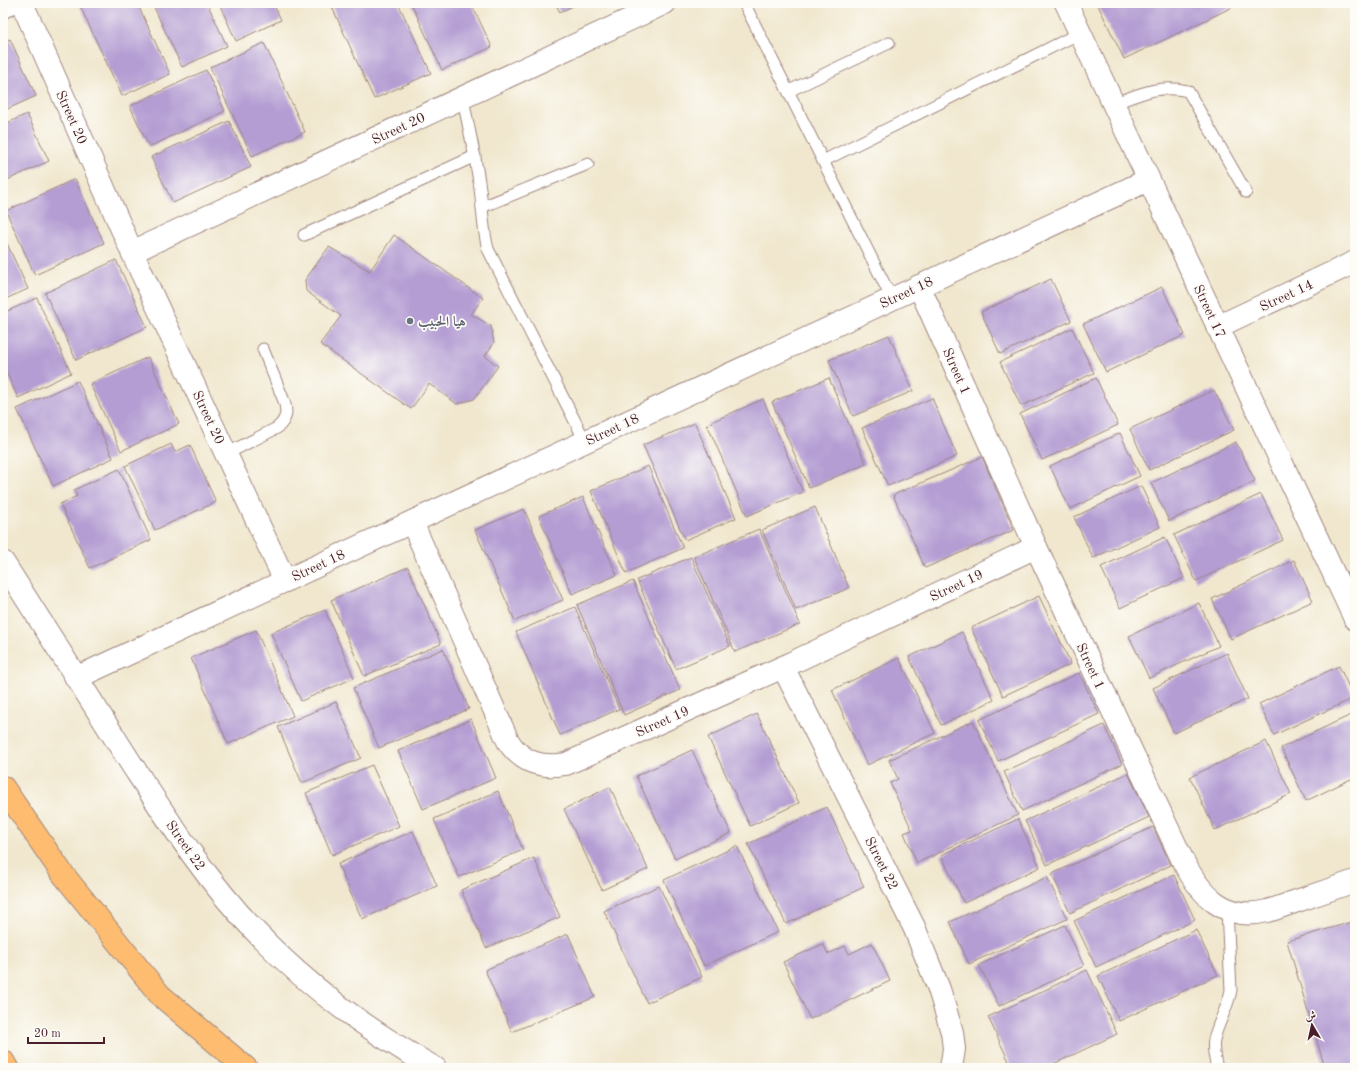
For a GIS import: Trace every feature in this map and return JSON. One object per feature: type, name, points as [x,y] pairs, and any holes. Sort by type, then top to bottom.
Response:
[{"type":"highway","points":[[3,787],[62,873],[160,995],[246,1068]]},
{"type":"highway","points":[[3,1062],[7,1068]]},
{"type":"street","points":[[3,6],[10,3]]},
{"type":"street","name":"Street 20","points":[[22,3],[132,252],[285,581]]},
{"type":"street","name":"Street 20","points":[[132,252],[665,3]]},
{"type":"street","name":"Street 17","points":[[1066,3],[1217,327],[1348,585],[1355,619]]},
{"type":"street","name":"Street 18","points":[[76,678],[1148,180]]},
{"type":"street","name":"Street 14","points":[[1217,327],[1355,262]]},
{"type":"street","name":"Street 1","points":[[919,286],[1036,548],[1182,861],[1198,885],[1216,904],[1227,910],[1238,913],[1250,913],[1267,912],[1355,881]]},
{"type":"street","name":"Street 19","points":[[412,522],[502,730],[513,748],[520,756],[530,762],[555,766],[566,764],[783,666],[1036,548]]},
{"type":"street","name":"Street 22","points":[[3,562],[187,849],[222,895],[293,969],[329,999],[366,1027],[402,1050],[435,1068]]},
{"type":"street","name":"Street 22","points":[[783,666],[914,927],[939,989],[948,1018],[954,1048],[951,1068]]},
{"type":"lane","points":[[744,3],[892,299]]},
{"type":"lane","points":[[824,161],[1080,33]]},
{"type":"lane","points":[[789,91],[889,43]]},
{"type":"lane","points":[[1113,104],[1151,90],[1175,88],[1188,91],[1246,192]]},
{"type":"lane","points":[[463,98],[475,156],[482,207],[484,236],[488,249],[585,441]]},
{"type":"lane","points":[[304,235],[475,156]]},
{"type":"lane","points":[[482,207],[588,164]]},
{"type":"lane","points":[[226,454],[277,428],[283,423],[286,416],[284,401],[263,349]]},
{"type":"lane","points":[[1217,1068],[1214,1040],[1229,1000],[1231,990],[1227,910]]},
{"type":"building","points":[[87,3],[137,3],[170,74],[122,96],[80,6]]},
{"type":"building","points":[[152,3],[207,3],[227,46],[182,67]]},
{"type":"building","points":[[219,3],[273,3],[281,20],[236,41]]},
{"type":"building","points":[[290,3],[303,3],[292,8]]},
{"type":"building","points":[[341,3],[398,3],[431,73],[374,99],[332,7]]},
{"type":"building","points":[[411,3],[471,3],[492,47],[442,70]]},
{"type":"building","points":[[555,3],[579,3],[560,12]]},
{"type":"building","points":[[1097,3],[1238,3],[1239,4],[1124,59]]},
{"type":"building","points":[[10,39],[36,96],[3,111],[3,42]]},
{"type":"building","points":[[264,43],[305,132],[252,156],[210,67]]},
{"type":"building","points":[[206,70],[225,111],[149,147],[130,106]]},
{"type":"building","points":[[27,114],[49,161],[3,182],[3,125]]},
{"type":"building","points":[[229,121],[251,167],[173,203],[151,157]]},
{"type":"building","points":[[75,179],[104,243],[35,275],[6,211]]},
{"type":"building","points":[[3,235],[28,289],[3,300]]},
{"type":"building","name":"هيا الحبيب","points":[[394,235],[483,298],[471,314],[491,326],[494,343],[485,356],[498,366],[474,399],[457,404],[429,384],[411,409],[320,344],[341,316],[306,291],[305,280],[329,247],[370,271]]},
{"type":"building","points":[[116,260],[147,327],[76,360],[45,293]]},
{"type":"building","points":[[1051,279],[1071,321],[1000,354],[981,312]]},
{"type":"building","points":[[1162,287],[1185,335],[1106,372],[1083,324]]},
{"type":"building","points":[[37,298],[71,373],[18,398],[3,365],[3,313]]},
{"type":"building","points":[[1072,328],[1094,373],[1021,406],[1000,362]]},
{"type":"building","points":[[889,335],[913,391],[853,416],[829,360]]},
{"type":"building","points":[[148,357],[179,424],[121,451],[90,384]]},
{"type":"building","points":[[829,378],[866,464],[809,488],[772,402]]},
{"type":"building","points":[[1096,378],[1118,425],[1042,460],[1020,414]]},
{"type":"building","points":[[78,381],[113,458],[53,486],[17,409]]},
{"type":"building","points":[[1214,390],[1234,430],[1149,470],[1130,429]]},
{"type":"building","points":[[932,398],[957,456],[888,486],[862,428]]},
{"type":"building","points":[[763,399],[803,492],[747,516],[707,424]]},
{"type":"building","points":[[695,423],[736,518],[685,540],[643,445]]},
{"type":"building","points":[[1120,433],[1140,476],[1070,509],[1050,466]]},
{"type":"building","points":[[1236,442],[1255,481],[1169,521],[1151,483]]},
{"type":"building","points":[[171,444],[175,452],[190,445],[216,502],[155,530],[125,466]]},
{"type":"building","points":[[982,457],[1014,530],[925,568],[893,495]]},
{"type":"building","points":[[648,466],[683,548],[626,573],[591,491]]},
{"type":"building","points":[[119,469],[151,540],[90,568],[60,504],[77,496],[74,490]]},
{"type":"building","points":[[1141,486],[1160,527],[1093,558],[1074,517]]},
{"type":"building","points":[[1261,494],[1283,540],[1196,581],[1174,535]]},
{"type":"building","points":[[583,497],[617,575],[572,594],[539,516]]},
{"type":"building","points":[[815,507],[849,588],[796,610],[762,530]]},
{"type":"building","points":[[524,509],[563,600],[515,621],[475,530]]},
{"type":"building","points":[[759,529],[800,624],[735,652],[694,557]]},
{"type":"building","points":[[1165,537],[1184,578],[1120,608],[1101,567]]},
{"type":"building","points":[[691,557],[730,646],[676,669],[637,580]]},
{"type":"building","points":[[1294,560],[1313,601],[1231,639],[1212,599]]},
{"type":"building","points":[[408,567],[441,644],[364,676],[331,600]]},
{"type":"building","points":[[633,581],[680,690],[624,715],[577,605]]},
{"type":"building","points":[[1039,596],[1071,664],[1003,696],[971,628]]},
{"type":"building","points":[[1199,603],[1219,646],[1149,678],[1129,636]]},
{"type":"building","points":[[575,607],[619,709],[560,735],[516,632]]},
{"type":"building","points":[[325,610],[354,678],[301,701],[271,633]]},
{"type":"building","points":[[256,630],[293,716],[228,744],[191,658]]},
{"type":"building","points":[[962,632],[994,700],[941,725],[909,657]]},
{"type":"building","points":[[443,649],[469,709],[379,748],[353,688]]},
{"type":"building","points":[[1227,653],[1248,699],[1174,733],[1153,688]]},
{"type":"building","points":[[899,658],[935,733],[867,765],[832,690]]},
{"type":"building","points":[[1339,666],[1354,698],[1274,735],[1259,704]]},
{"type":"building","points":[[1079,673],[1099,714],[998,761],[979,720]]},
{"type":"building","points":[[336,702],[361,758],[302,783],[278,727]]},
{"type":"building","points":[[1355,713],[1355,777],[1306,801],[1281,748]]},
{"type":"building","points":[[757,714],[799,803],[750,826],[708,737]]},
{"type":"building","points":[[471,719],[496,778],[423,809],[398,751]]},
{"type":"building","points":[[973,721],[1018,815],[917,863],[904,833],[912,830],[890,783],[898,779],[889,760]]},
{"type":"building","points":[[1104,725],[1122,764],[1022,811],[1004,772]]},
{"type":"building","points":[[1266,741],[1291,794],[1215,830],[1190,777]]},
{"type":"building","points":[[692,750],[731,833],[675,859],[636,776]]},
{"type":"building","points":[[372,765],[399,826],[332,855],[306,793]]},
{"type":"building","points":[[1128,773],[1149,817],[1047,865],[1025,821]]},
{"type":"building","points":[[610,787],[648,869],[602,890],[564,809]]},
{"type":"building","points":[[498,791],[523,850],[459,877],[434,819]]},
{"type":"building","points":[[827,807],[864,887],[786,924],[748,844]]},
{"type":"building","points":[[1018,819],[1040,867],[964,903],[941,855]]},
{"type":"building","points":[[1153,827],[1171,865],[1070,913],[1052,874]]},
{"type":"building","points":[[413,831],[437,886],[362,919],[338,864]]},
{"type":"building","points":[[737,846],[778,932],[704,966],[664,880]]},
{"type":"building","points":[[534,858],[560,917],[486,948],[461,890]]},
{"type":"building","points":[[1174,875],[1195,920],[1096,967],[1074,921]]},
{"type":"building","points":[[1047,877],[1067,919],[969,964],[950,922]]},
{"type":"building","points":[[659,886],[702,977],[647,1003],[604,911]]},
{"type":"building","points":[[1355,921],[1355,1068],[1325,1068],[1287,941]]},
{"type":"building","points":[[1065,925],[1084,966],[999,1006],[979,965]]},
{"type":"building","points":[[1196,930],[1218,975],[1119,1021],[1098,976]]},
{"type":"building","points":[[568,934],[595,997],[512,1032],[485,970]]},
{"type":"building","points":[[872,943],[890,981],[810,1019],[783,962],[823,944],[828,954],[845,946],[849,954]]},
{"type":"building","points":[[1087,970],[1117,1034],[1045,1068],[1012,1068],[988,1017]]},
{"type":"place","name":"هيا الحبيب","points":[[410,321]]}]
